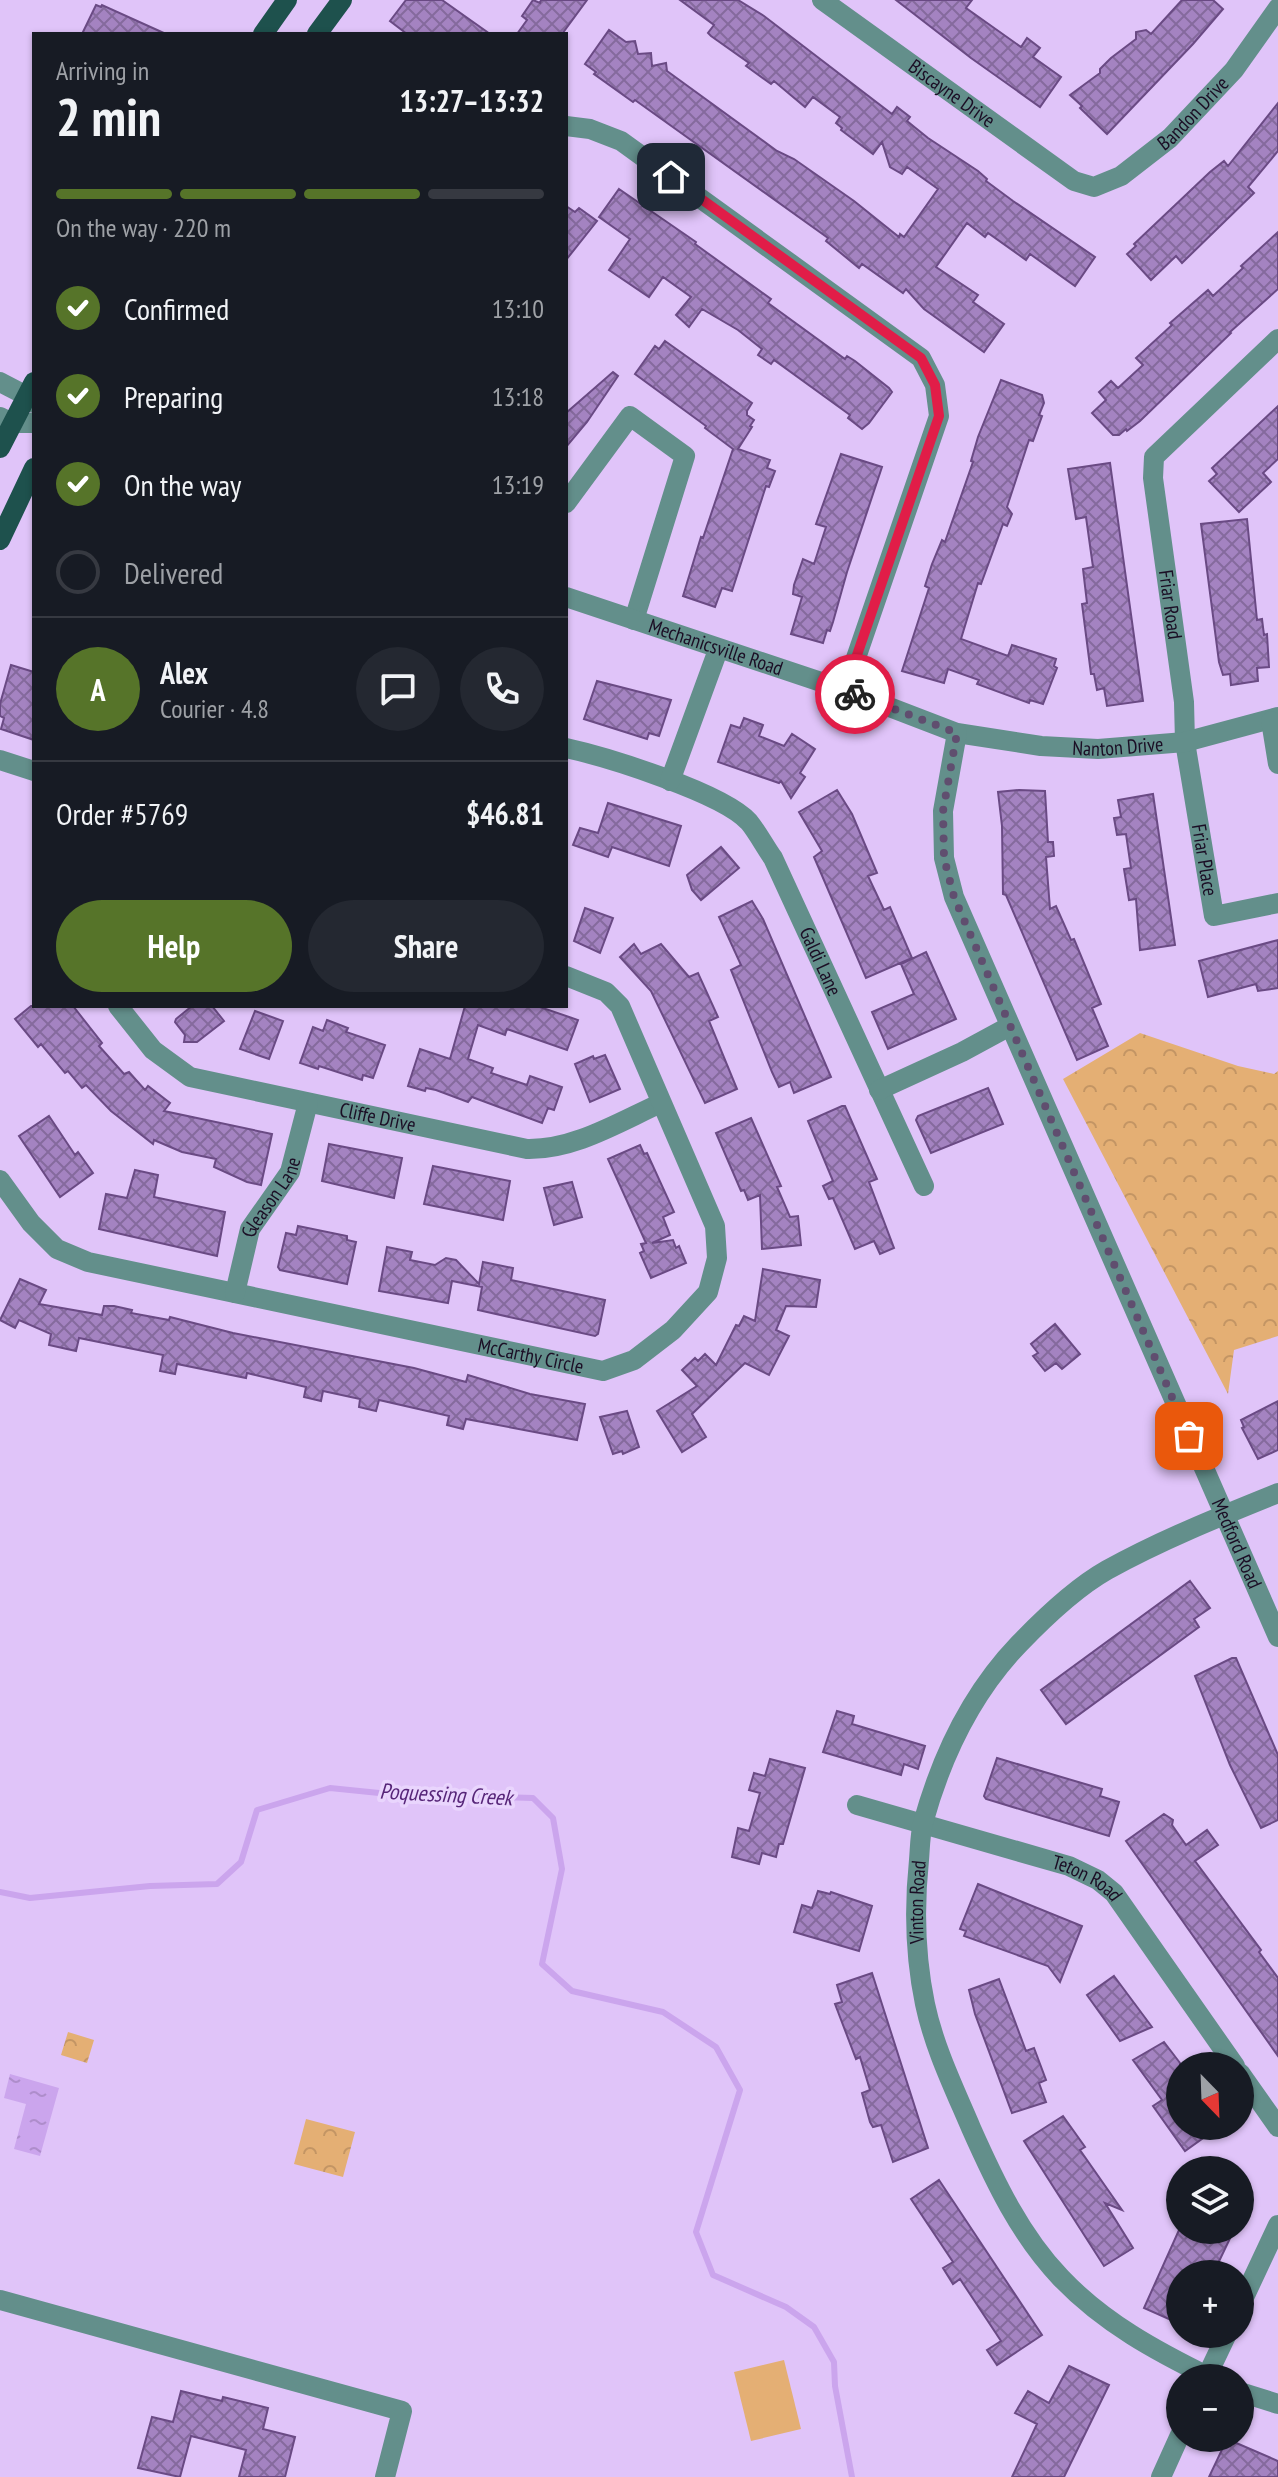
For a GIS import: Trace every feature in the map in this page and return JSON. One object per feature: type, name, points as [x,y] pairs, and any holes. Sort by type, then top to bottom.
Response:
[{"type":"main road","points":[[264,32],[287,0]]},
{"type":"main road","points":[[318,32],[342,0]]},
{"type":"main road","points":[[0,448],[6,420],[31,393]]},
{"type":"main road","points":[[0,540],[32,472]]},
{"type":"street","name":"Biscayne Drive","points":[[822,0],[1061,172],[1085,184]]},
{"type":"street","name":"Bandon Drive","points":[[1085,184],[1094,187],[1121,176],[1170,138],[1234,70],[1278,8]]},
{"type":"street","points":[[568,126],[590,129],[621,141],[921,358],[935,385],[939,416],[845,690]]},
{"type":"street","name":"Friar Road","points":[[1185,742],[1184,702],[1153,469],[1154,457],[1278,339]]},
{"type":"street","points":[[0,382],[31,393]]},
{"type":"street","points":[[568,500],[630,416],[685,456],[634,620]]},
{"type":"street","points":[[6,420],[32,423]]},
{"type":"street","name":"Mechanicsville Road","points":[[568,598],[845,690],[957,733]]},
{"type":"street","points":[[670,781],[718,650]]},
{"type":"street","points":[[1275,719],[1278,764]]},
{"type":"street","name":"Nanton Drive","points":[[957,733],[1041,746],[1098,749],[1185,742],[1275,719]]},
{"type":"street","name":"Medford Road","points":[[957,733],[943,811],[944,858],[954,897],[1278,1637]]},
{"type":"street","name":"Friar Place","points":[[1185,742],[1214,916],[1278,903]]},
{"type":"street","name":"Galdi Lane","points":[[568,749],[722,801],[748,821],[773,858],[924,1186]]},
{"type":"street","points":[[0,760],[32,770]]},
{"type":"street","name":"McCarthy Circle","points":[[0,1180],[31,1223],[57,1249],[88,1262],[603,1371],[634,1360],[673,1330],[708,1292],[717,1258],[715,1226],[620,1006],[606,992],[568,977]]},
{"type":"street","name":"Cliffe Drive","points":[[120,1008],[153,1050],[190,1077],[527,1149],[567,1144],[661,1103]]},
{"type":"street","points":[[879,1090],[1010,1026]]},
{"type":"street","name":"Gleason Lane","points":[[235,1293],[250,1229],[290,1172],[308,1103]]},
{"type":"street","name":"Vinton Road","points":[[1182,2364],[1150,2348],[1100,2314],[1060,2277],[1014,2219],[943,2063],[925,2006],[916,1947],[916,1889],[922,1825],[955,1736],[982,1689],[1018,1645],[1053,1611],[1105,1571],[1278,1493]]},
{"type":"street","name":"Teton Road","points":[[857,1805],[1069,1866],[1098,1880],[1114,1893],[1225,2052]]},
{"type":"street","points":[[1254,2093],[1278,2127]]},
{"type":"street","points":[[1254,2276],[1278,2225]]},
{"type":"street","points":[[0,2300],[402,2411],[385,2477]]},
{"type":"street","points":[[1254,2396],[1278,2404]]},
{"type":"street","points":[[1161,2477],[1172,2452]]},
{"type":"green space","points":[[1140,1033],[1238,1066],[1274,1074],[1278,1071],[1278,1336],[1234,1350],[1228,1394],[1063,1079]]},
{"type":"green space","points":[[68,2032],[94,2040],[87,2063],[61,2055]]},
{"type":"green space","points":[[306,2119],[355,2132],[343,2177],[294,2164]]},
{"type":"green space","points":[[784,2360],[801,2429],[751,2441],[734,2372]]},
{"type":"water","points":[[10,2074],[59,2088],[40,2156],[14,2149],[26,2104],[4,2098]]},
{"type":"building","points":[[406,0],[442,0],[487,32],[404,32],[390,21]]},
{"type":"building","points":[[533,0],[540,3],[541,0],[587,0],[563,32],[518,32],[527,20],[522,16]]},
{"type":"building","points":[[680,0],[738,0],[764,16],[892,114],[897,107],[910,117],[907,121],[928,138],[1095,257],[1075,286],[1030,254],[1026,260],[988,233],[985,237],[967,223],[936,267],[978,295],[973,302],[1004,324],[984,352],[924,309],[906,289],[903,293],[862,264],[859,268],[826,241],[828,238],[635,100],[633,102],[585,64],[609,30],[626,42],[635,41],[638,54],[651,53],[652,66],[666,63],[667,71],[777,151],[794,159],[854,201],[899,237],[900,234],[904,237],[938,189],[907,167],[902,174],[890,167],[882,142],[873,154],[841,130],[836,123],[840,117],[813,97],[805,107],[774,81],[771,84],[746,66],[749,63],[708,33],[714,25]]},
{"type":"building","points":[[896,0],[972,0],[966,8],[1021,47],[1027,38],[1040,48],[1033,57],[1061,77],[1040,107]]},
{"type":"building","points":[[1182,0],[1213,0],[1223,9],[1107,134],[1070,95],[1100,73],[1111,58],[1136,39],[1136,32],[1146,30],[1151,34]]},
{"type":"building","points":[[96,5],[102,5],[162,32],[83,32]]},
{"type":"building","points":[[1278,103],[1278,151],[1248,187],[1254,193],[1182,263],[1176,256],[1151,280],[1127,254],[1136,246],[1134,244],[1210,172],[1224,161],[1228,166]]},
{"type":"building","points":[[619,189],[771,299],[768,303],[845,359],[847,356],[855,361],[889,388],[892,392],[869,423],[862,429],[848,418],[850,415],[774,360],[771,364],[758,355],[762,349],[738,330],[702,309],[689,327],[676,315],[691,297],[663,277],[649,297],[609,270],[630,239],[599,217]]},
{"type":"building","points":[[568,207],[575,212],[579,208],[597,221],[568,257]]},
{"type":"building","points":[[1278,232],[1278,289],[1140,421],[1127,431],[1113,435],[1092,413],[1106,400],[1099,392],[1111,381],[1118,388],[1143,365],[1136,358],[1172,325],[1170,323],[1208,290],[1213,296]]},
{"type":"building","points":[[665,341],[752,403],[747,415],[754,420],[752,427],[738,449],[770,460],[767,468],[775,471],[769,487],[766,486],[732,591],[722,588],[715,607],[683,596],[733,449],[635,374],[655,346],[659,349]]},
{"type":"building","points":[[613,372],[618,376],[568,445],[568,411]]},
{"type":"building","points":[[1001,380],[1042,395],[1044,403],[1039,415],[1042,416],[1033,441],[1029,440],[1007,507],[1012,514],[1007,526],[1003,524],[981,584],[978,583],[961,639],[1008,656],[1012,645],[1056,659],[1054,666],[1057,668],[1043,704],[1030,700],[1029,703],[977,684],[979,680],[948,669],[944,683],[902,671],[929,588],[925,586],[932,564],[942,540],[945,542],[973,462],[978,437]]},
{"type":"building","points":[[1278,406],[1278,459],[1263,473],[1271,482],[1239,512],[1209,481],[1217,474],[1212,468]]},
{"type":"building","points":[[841,454],[882,467],[830,631],[827,630],[823,643],[791,634],[802,597],[793,594],[803,559],[814,564],[826,527],[816,524]]},
{"type":"building","points":[[1110,463],[1143,701],[1107,706],[1104,688],[1097,690],[1094,674],[1091,674],[1082,604],[1087,603],[1083,569],[1093,567],[1086,517],[1076,519],[1068,469]]},
{"type":"building","points":[[1247,519],[1257,620],[1262,619],[1264,635],[1267,634],[1269,667],[1257,668],[1258,681],[1231,685],[1230,674],[1223,675],[1219,662],[1201,524]]},
{"type":"building","points":[[11,665],[32,671],[32,739],[1,729],[4,718],[0,716],[0,704]]},
{"type":"building","points":[[597,681],[671,700],[659,736],[649,733],[647,739],[584,719]]},
{"type":"building","points":[[744,718],[763,725],[759,736],[784,746],[792,734],[815,749],[800,773],[805,777],[791,798],[781,781],[779,783],[718,762],[731,725],[740,728]]},
{"type":"building","points":[[837,790],[852,814],[877,873],[868,876],[884,910],[890,907],[912,958],[866,978],[814,857],[822,851],[799,812]]},
{"type":"building","points":[[1045,791],[1048,842],[1053,842],[1054,856],[1046,857],[1050,909],[1056,906],[1071,940],[1074,939],[1101,1004],[1092,1008],[1108,1046],[1077,1060],[1003,894],[998,792]]},
{"type":"building","points":[[1153,794],[1175,945],[1140,950],[1136,899],[1129,900],[1124,869],[1131,868],[1126,834],[1117,835],[1114,818],[1121,817],[1118,800]]},
{"type":"building","points":[[608,803],[681,826],[669,866],[612,847],[608,857],[573,845],[580,828],[598,833]]},
{"type":"building","points":[[721,847],[739,868],[701,900],[692,890],[687,875]]},
{"type":"building","points":[[752,901],[763,919],[831,1077],[794,1093],[790,1082],[779,1087],[772,1072],[731,970],[741,965],[719,917]]},
{"type":"building","points":[[585,908],[613,918],[600,953],[574,941]]},
{"type":"building","points":[[1278,940],[1278,988],[1258,991],[1256,984],[1208,997],[1199,961]]},
{"type":"building","points":[[634,944],[641,954],[661,944],[689,977],[698,973],[718,1017],[709,1021],[737,1089],[705,1103],[651,991],[620,957]]},
{"type":"building","points":[[926,952],[956,1019],[888,1049],[872,1012],[914,994],[901,964]]},
{"type":"building","points":[[31,1006],[75,1008],[102,1043],[99,1046],[124,1074],[129,1072],[145,1090],[148,1086],[170,1103],[164,1111],[272,1134],[261,1185],[214,1167],[216,1159],[182,1152],[154,1140],[153,1144],[111,1111],[86,1085],[82,1088],[68,1071],[65,1073],[15,1019]]},
{"type":"building","points":[[190,1008],[214,1008],[224,1021],[197,1042],[184,1042],[185,1035],[176,1019]]},
{"type":"building","points":[[464,1008],[543,1008],[578,1020],[567,1050],[507,1029],[505,1035],[478,1025],[468,1059],[493,1068],[491,1073],[527,1085],[530,1076],[562,1087],[554,1110],[548,1108],[542,1123],[472,1097],[468,1102],[436,1090],[426,1088],[425,1091],[408,1086],[420,1049],[450,1059]]},
{"type":"building","points":[[255,1011],[283,1021],[269,1059],[240,1049]]},
{"type":"building","points":[[327,1020],[348,1028],[346,1032],[385,1045],[373,1078],[363,1075],[362,1080],[300,1063],[313,1027],[323,1031]]},
{"type":"building","points":[[605,1055],[620,1089],[590,1102],[575,1064],[593,1056],[594,1059]]},
{"type":"building","points":[[988,1088],[1003,1124],[931,1153],[916,1120],[918,1116]]},
{"type":"building","points":[[845,1106],[877,1179],[869,1182],[894,1248],[880,1254],[874,1241],[855,1249],[833,1198],[829,1199],[823,1186],[833,1181],[808,1121]]},
{"type":"building","points":[[49,1116],[75,1155],[78,1152],[93,1173],[60,1197],[19,1136]]},
{"type":"building","points":[[751,1118],[781,1186],[777,1187],[790,1217],[798,1216],[801,1245],[762,1249],[760,1195],[748,1200],[744,1190],[741,1191],[716,1133]]},
{"type":"building","points":[[329,1144],[402,1158],[394,1198],[322,1181]]},
{"type":"building","points":[[640,1145],[644,1154],[647,1153],[674,1212],[663,1217],[670,1235],[652,1243],[673,1240],[686,1263],[651,1278],[640,1253],[644,1251],[641,1244],[646,1243],[608,1159]]},
{"type":"building","points":[[433,1166],[510,1181],[503,1220],[424,1204]]},
{"type":"building","points":[[135,1170],[158,1175],[154,1197],[225,1212],[217,1256],[99,1229],[106,1194],[127,1198]]},
{"type":"building","points":[[572,1182],[582,1217],[554,1225],[544,1188]]},
{"type":"building","points":[[298,1226],[347,1236],[347,1240],[356,1242],[347,1284],[280,1270],[278,1267],[286,1233],[296,1235]]},
{"type":"building","points":[[387,1247],[412,1252],[410,1260],[435,1265],[446,1258],[456,1260],[479,1284],[483,1262],[513,1268],[511,1280],[605,1300],[598,1334],[595,1336],[478,1310],[482,1287],[452,1281],[448,1303],[379,1291]]},
{"type":"building","points":[[763,1269],[820,1280],[816,1307],[786,1306],[776,1330],[789,1336],[769,1375],[745,1363],[692,1414],[706,1437],[682,1452],[657,1411],[697,1386],[682,1370],[695,1358],[698,1361],[705,1354],[716,1365],[736,1325],[739,1326],[744,1316],[755,1321]]},
{"type":"building","points":[[20,1279],[46,1290],[39,1304],[102,1315],[104,1306],[114,1306],[132,1310],[131,1313],[169,1320],[170,1317],[233,1333],[414,1368],[466,1382],[468,1375],[530,1394],[585,1404],[577,1440],[466,1419],[463,1429],[447,1425],[449,1416],[379,1400],[376,1411],[359,1407],[360,1399],[323,1391],[321,1401],[304,1397],[306,1387],[247,1373],[246,1378],[177,1364],[175,1374],[160,1371],[163,1355],[79,1338],[76,1351],[49,1345],[51,1334],[19,1320],[15,1328],[0,1320]]},
{"type":"building","points":[[1055,1324],[1080,1354],[1062,1369],[1056,1363],[1045,1371],[1033,1356],[1038,1353],[1031,1344]]},
{"type":"building","points":[[1278,1401],[1278,1450],[1258,1459],[1241,1420]]},
{"type":"building","points":[[627,1411],[639,1447],[623,1454],[622,1451],[613,1454],[600,1417]]},
{"type":"building","points":[[1190,1581],[1210,1608],[1194,1619],[1199,1627],[1066,1724],[1041,1690]]},
{"type":"building","points":[[1236,1658],[1278,1755],[1278,1820],[1261,1828],[1230,1765],[1195,1676]]},
{"type":"building","points":[[837,1711],[854,1716],[852,1724],[925,1746],[918,1769],[904,1764],[901,1775],[823,1752]]},
{"type":"building","points":[[997,1758],[1102,1789],[1100,1796],[1119,1802],[1109,1836],[986,1799],[984,1796]]},
{"type":"building","points":[[770,1759],[805,1768],[783,1844],[779,1844],[776,1857],[762,1853],[759,1864],[732,1857],[738,1828],[749,1831],[760,1793],[749,1790],[754,1773],[765,1776]]},
{"type":"building","points":[[1164,1814],[1173,1820],[1172,1825],[1186,1845],[1207,1830],[1218,1845],[1195,1861],[1278,1978],[1278,2056],[1126,1841]]},
{"type":"building","points":[[978,1884],[1082,1926],[1060,1982],[1048,1966],[964,1936],[966,1931],[960,1929]]},
{"type":"building","points":[[818,1891],[831,1892],[872,1906],[859,1951],[794,1932],[802,1905],[812,1908]]},
{"type":"building","points":[[872,1973],[928,2148],[893,2162],[881,2125],[873,2127],[870,2122],[862,2093],[870,2090],[860,2057],[856,2059],[835,2004],[842,2002],[837,1985]]},
{"type":"building","points":[[1114,1976],[1152,2027],[1120,2041],[1087,1995]]},
{"type":"building","points":[[999,1979],[1026,2051],[1034,2048],[1046,2080],[1039,2083],[1046,2102],[1012,2113],[969,1990]]},
{"type":"building","points":[[1164,2042],[1172,2052],[1166,2052],[1166,2124],[1153,2106],[1162,2100],[1133,2060]]},
{"type":"building","points":[[1063,2116],[1085,2147],[1080,2150],[1122,2210],[1105,2203],[1133,2248],[1104,2266],[1024,2141]]},
{"type":"building","points":[[1177,2140],[1200,2140],[1185,2151]]},
{"type":"building","points":[[939,2180],[1042,2335],[997,2365],[987,2350],[1001,2341],[960,2279],[953,2284],[943,2268],[953,2262],[911,2199]]},
{"type":"building","points":[[1173,2244],[1227,2244],[1220,2260],[1166,2260],[1166,2318],[1144,2308]]},
{"type":"building","points":[[1069,2366],[1109,2385],[1064,2477],[1012,2477],[1037,2424],[1015,2413],[1028,2391],[1049,2403]]},
{"type":"building","points":[[181,2391],[268,2408],[263,2429],[295,2437],[285,2477],[239,2477],[246,2450],[191,2436],[180,2477],[138,2468],[152,2417],[173,2422]]},
{"type":"building","points":[[1254,2451],[1278,2461],[1278,2477],[1209,2477],[1221,2452]]},
{"type":"waterway","name":"Poquessing Creek","points":[[0,1892],[30,1898],[150,1886],[217,1884],[241,1862],[257,1810],[330,1788],[389,1794],[533,1798],[553,1818],[562,1869],[542,1964],[572,1991],[663,2012],[716,2047],[740,2090],[696,2232],[713,2275],[786,2307],[814,2327],[834,2362],[835,2386],[852,2477]]},
{"type":"way so far","points":[[855,694],[957,733],[943,811],[944,858],[954,897],[1189,1436]]},
{"type":"route","points":[[671,177],[921,358],[935,385],[939,416],[845,690],[855,694]]}]
